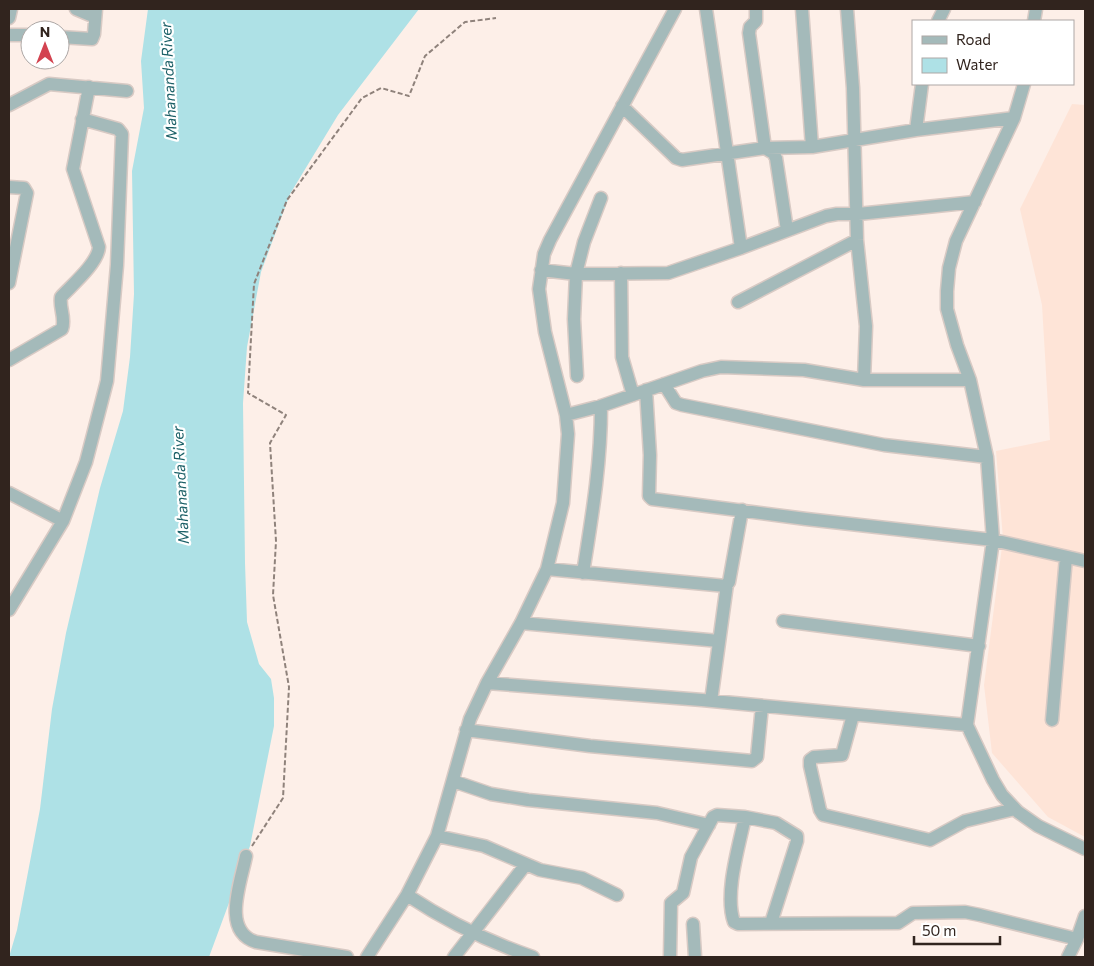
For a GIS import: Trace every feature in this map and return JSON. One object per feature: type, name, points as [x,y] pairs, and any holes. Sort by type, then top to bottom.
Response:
[{"type":"street","points":[[9,18],[11,9]]},
{"type":"street","points":[[70,38],[92,39],[94,34],[96,13],[76,9]]},
{"type":"street","points":[[367,957],[407,895],[437,836],[466,730],[487,683],[521,623],[547,569],[563,503],[568,434],[566,415],[545,332],[539,289],[544,254],[674,9]]},
{"type":"street","points":[[706,9],[741,248]]},
{"type":"street","points":[[756,9],[756,21],[750,27],[749,33],[765,148]]},
{"type":"street","points":[[802,9],[812,147]]},
{"type":"street","points":[[847,9],[853,88],[858,214],[857,240],[866,326],[864,380]]},
{"type":"street","points":[[9,105],[49,84],[127,91]]},
{"type":"street","points":[[916,130],[922,85]]},
{"type":"street","points":[[1024,85],[1014,118],[956,241],[949,268],[947,309],[957,345],[970,380],[987,457],[992,540],[967,725],[993,780],[1002,795],[1015,809],[1038,826],[1085,849]]},
{"type":"street","points":[[9,360],[62,329],[64,323],[60,303],[61,297],[94,260],[98,252],[73,169],[89,87]]},
{"type":"street","points":[[622,106],[676,158],[682,160],[765,148],[812,147],[916,130],[1014,118]]},
{"type":"street","points":[[9,610],[62,521],[86,462],[107,381],[117,265],[122,134],[118,129],[82,119]]},
{"type":"street","points":[[765,148],[774,153],[776,158],[787,230]]},
{"type":"street","points":[[9,187],[24,188],[27,194],[10,265],[9,283]]},
{"type":"street","points":[[577,376],[574,319],[576,274],[584,242],[601,198]]},
{"type":"street","points":[[541,270],[576,274],[668,273],[832,214],[858,214],[974,202]]},
{"type":"street","points":[[738,302],[857,240]]},
{"type":"street","points":[[621,273],[622,357],[633,395]]},
{"type":"street","points":[[566,415],[601,406],[711,368],[721,367],[804,370],[864,380],[970,380]]},
{"type":"street","points":[[664,384],[676,403],[682,405],[884,444],[987,457]]},
{"type":"street","points":[[646,390],[650,455],[650,499],[992,540],[1085,561]]},
{"type":"street","points":[[583,573],[601,447],[601,406]]},
{"type":"street","points":[[9,493],[62,521]]},
{"type":"street","points":[[710,701],[727,584],[742,510]]},
{"type":"street","points":[[1052,720],[1066,557]]},
{"type":"street","points":[[547,569],[722,586],[727,584]]},
{"type":"street","points":[[783,621],[979,646]]},
{"type":"street","points":[[521,623],[719,641]]},
{"type":"street","points":[[487,683],[710,701],[967,725]]},
{"type":"street","points":[[466,730],[590,746],[752,762],[757,757],[762,706]]},
{"type":"street","points":[[853,715],[842,755],[814,756],[810,760],[820,810],[823,815],[930,840],[960,823],[1015,809]]},
{"type":"street","points":[[453,781],[491,794],[528,800],[649,812],[709,824]]},
{"type":"street","points":[[670,957],[671,903],[683,893],[691,857],[716,815],[744,817],[776,823],[797,836],[771,923]]},
{"type":"street","points":[[744,817],[733,874],[731,908],[734,922],[738,924],[898,923],[913,913],[965,912],[1077,939]]},
{"type":"street","points":[[437,836],[484,846],[526,864],[554,873],[582,878],[616,895]]},
{"type":"street","points":[[246,856],[235,912],[244,936],[256,942],[347,957]]},
{"type":"street","points":[[454,957],[526,864]]},
{"type":"street","points":[[407,895],[439,916],[473,933],[533,957]]},
{"type":"street","points":[[1068,957],[1084,923]]},
{"type":"street","points":[[693,924],[695,957]]},
{"type":"path","points":[[246,856],[284,798],[289,687],[273,594],[276,541],[270,443],[286,415],[248,393],[254,284],[287,200],[362,98],[381,88],[409,96],[425,56],[465,22],[496,18]]},
{"type":"shaded area","points":[[1072,104],[1085,105],[1085,837],[1048,817],[992,753],[984,685],[1003,539],[996,451],[1050,440],[1042,305],[1020,209]]},
{"type":"water","name":"Mahananda River","points":[[148,9],[419,9],[338,115],[290,194],[261,272],[247,347],[243,403],[245,563],[247,622],[259,664],[271,679],[274,698],[274,726],[250,846],[209,957],[9,957],[17,930],[40,809],[52,709],[66,633],[100,488],[123,411],[130,357],[134,294],[132,171],[144,108],[141,61]]}]
